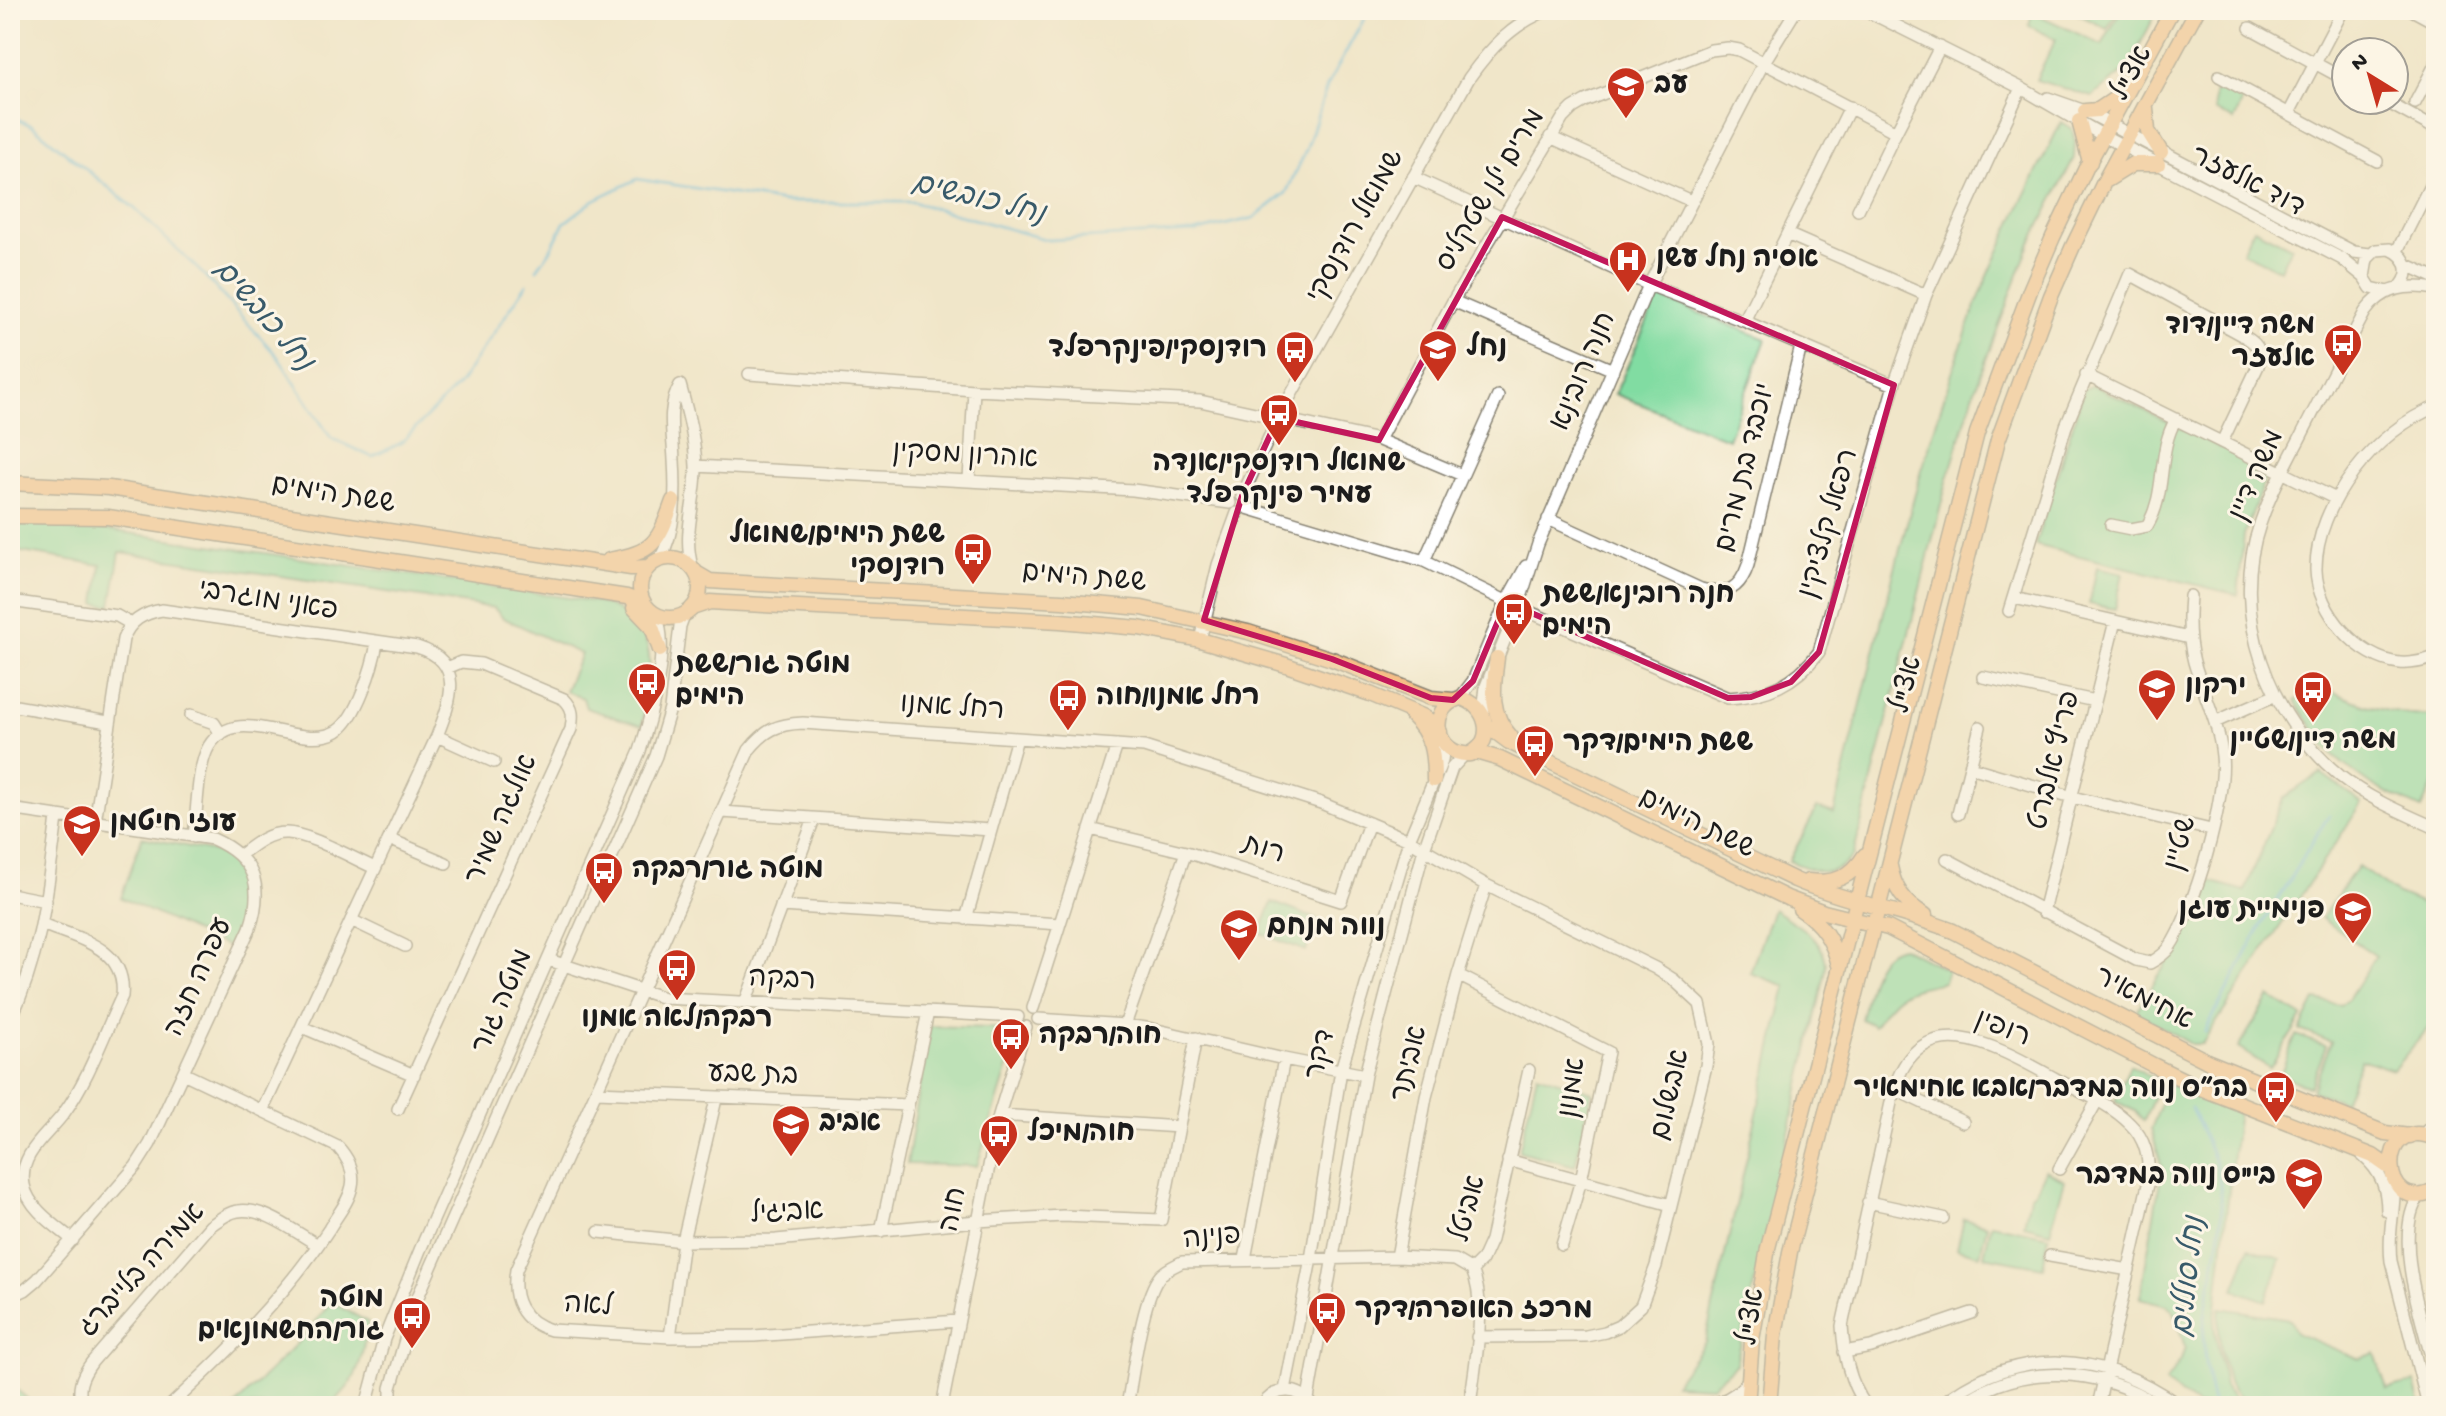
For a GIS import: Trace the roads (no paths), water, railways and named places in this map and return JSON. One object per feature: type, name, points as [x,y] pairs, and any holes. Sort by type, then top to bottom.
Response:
[{"type":"main road","name":"אצ\"ל","points":[[1747,1406],[1752,1340],[1768,1248],[1977,433],[2031,288],[2090,162],[2172,10]]},
{"type":"main road","name":"אצ\"ל","points":[[1769,1406],[1774,1342],[1790,1252],[1998,440],[2051,296],[2103,183],[2197,10]]},
{"type":"main road","points":[[2090,162],[2082,116],[2098,110],[2131,87]]},
{"type":"main road","points":[[2103,183],[2133,164],[2159,158],[2148,131],[2146,106]]},
{"type":"main road","name":"ששת הימים","points":[[10,483],[109,488],[631,568],[654,563]]},
{"type":"main road","points":[[595,563],[635,555],[648,548],[662,530],[673,501]]},
{"type":"main road","name":"ששת הימים","points":[[10,516],[108,517],[613,595],[644,603]]},
{"type":"main road","points":[[677,558],[695,570],[700,592],[688,612],[674,618],[655,614],[644,603],[640,584],[654,563],[677,558]]},
{"type":"main road","name":"ששת הימים","points":[[695,570],[710,581],[1119,606],[1204,620],[1332,659],[1431,698],[1457,699]]},
{"type":"main road","points":[[613,595],[627,602],[646,619],[660,650]]},
{"type":"main road","name":"ששת הימים","points":[[688,612],[710,602],[1139,628],[1200,640],[1286,665],[1406,710],[1433,723],[1442,737]]},
{"type":"main road","points":[[1497,658],[1493,688],[1495,714],[1514,739],[1534,754]]},
{"type":"main road","points":[[1457,699],[1477,706],[1484,721],[1485,740],[1470,753],[1454,753],[1442,737],[1439,717],[1442,709],[1457,699]]},
{"type":"main road","points":[[1406,710],[1428,734],[1434,759],[1434,780]]},
{"type":"main road","name":"ששת הימים","points":[[1484,721],[1509,742],[1795,880],[1856,902]]},
{"type":"main road","name":"ששת הימים","points":[[1470,753],[1500,759],[1772,891],[1809,907],[1852,919]]},
{"type":"main road","points":[[1795,880],[1821,882],[1841,879],[1859,864],[1871,845]]},
{"type":"main road","points":[[1889,861],[1893,881],[1908,904],[1953,931]]},
{"type":"main road","points":[[1772,891],[1820,924],[1831,942],[1839,968]]},
{"type":"main road","name":"אחימאיר","points":[[1856,902],[1924,919],[1953,931],[2209,1062],[2385,1133],[2423,1136]]},
{"type":"main road","name":"אחימאיר","points":[[1852,919],[1874,923],[1901,934],[2188,1082],[2378,1158],[2410,1193],[2430,1193]]},
{"type":"main road","points":[[1863,964],[1878,941],[1889,935],[1901,934]]},
{"type":"main road","points":[[2392,1175],[2392,1152],[2402,1140],[2423,1136]]},
{"type":"street","name":"שמואל רודנסקי","points":[[1238,508],[1246,500],[1242,496],[1278,418],[1484,56],[1521,24],[1548,10]]},
{"type":"street","name":"חנה רובינא","points":[[1484,721],[1486,686],[1518,607],[1538,544],[1649,285],[1764,62],[1796,10]]},
{"type":"street","points":[[1865,10],[2082,116],[2126,141]]},
{"type":"street","points":[[2289,113],[2343,10]]},
{"type":"street","points":[[2412,10],[2436,23]]},
{"type":"street","points":[[2250,28],[2330,71]]},
{"type":"street","points":[[1858,210],[1940,47]]},
{"type":"street","name":"מרים ילן שטקליס","points":[[1379,440],[1502,217],[1550,137],[1573,108],[1711,50],[1728,48],[1764,62],[1896,132]]},
{"type":"street","points":[[2415,103],[2436,63]]},
{"type":"street","points":[[2219,76],[2377,161]]},
{"type":"street","name":"רפאל קלצ'קין","points":[[1506,602],[1728,698],[1751,697],[1791,682],[1806,670],[1819,652],[1894,385],[1926,295],[2021,88]]},
{"type":"street","points":[[1744,321],[1850,107]]},
{"type":"street","points":[[2410,115],[2436,129]]},
{"type":"street","points":[[1550,137],[1691,201]]},
{"type":"street","name":"דוד אלעזר","points":[[2126,141],[2354,252],[2370,254]]},
{"type":"street","name":"דוד אלעזר","points":[[2159,158],[2342,259],[2366,280]]},
{"type":"street","points":[[2397,251],[2436,174]]},
{"type":"street","points":[[1413,177],[1649,285],[1744,321],[1894,385]]},
{"type":"street","points":[[1787,234],[1926,295]]},
{"type":"street","points":[[2436,278],[2407,265],[2397,251],[2383,248],[2370,254],[2364,265],[2366,280],[2377,291],[2394,291],[2409,285],[2436,289]]},
{"type":"street","points":[[2394,291],[2406,279],[2407,265]]},
{"type":"street","points":[[2009,611],[2052,467],[2086,375],[2130,274],[2247,338],[2259,349],[2261,357],[2258,366],[2222,442]]},
{"type":"street","name":"משה דיין","points":[[2365,312],[2366,280]]},
{"type":"street","name":"משה דיין","points":[[2394,291],[2373,300],[2365,312],[2283,472],[2259,526],[2249,606],[2261,658],[2276,695],[2297,730],[2340,775],[2369,796],[2436,828]]},
{"type":"street","points":[[1453,301],[1613,370]]},
{"type":"street","name":"יוכבד בת מרים","points":[[1548,519],[1701,589],[1721,593],[1731,591],[1740,583],[1748,565],[1801,346]]},
{"type":"street","points":[[749,374],[974,390],[1200,401],[1379,440],[1462,475]]},
{"type":"street","points":[[2086,375],[2336,499]]},
{"type":"street","points":[[654,563],[671,538],[675,463],[671,411],[672,398],[680,385],[696,466],[687,541],[695,570]]},
{"type":"street","points":[[969,480],[974,390]]},
{"type":"street","points":[[1424,561],[1498,396]]},
{"type":"street","points":[[2436,407],[2409,419],[2389,433],[2359,466],[2336,499],[2322,533],[2316,561],[2319,587],[2330,611],[2355,642],[2388,660],[2414,663],[2436,657]]},
{"type":"street","points":[[2111,525],[2131,529],[2147,526],[2155,514],[2165,470],[2161,461],[2176,419]]},
{"type":"street","name":"אהרון מסקין","points":[[696,466],[1133,490],[1238,508],[1424,561],[1506,602]]},
{"type":"street","points":[[1200,640],[1218,565],[1238,508]]},
{"type":"street","name":"חנה רובינא","points":[[1457,699],[1473,681],[1506,602],[1538,544]]},
{"type":"street","name":"שטיין","points":[[1947,859],[2136,960],[2150,963],[2169,949],[2190,904],[2223,780],[2222,755],[2215,722],[2189,638],[2190,596]]},
{"type":"street","points":[[2014,598],[2189,638]]},
{"type":"street","points":[[10,601],[117,616],[131,624],[123,639],[95,822]]},
{"type":"street","name":"פאני מוגרבי","points":[[131,624],[150,612],[162,610],[430,651],[447,668]]},
{"type":"street","name":"מוטה גור","points":[[391,1406],[391,1388],[417,1299],[656,756],[670,709],[680,626],[688,612]]},
{"type":"street","name":"מוטה גור","points":[[366,1406],[377,1360],[402,1293],[640,751],[654,706],[660,650],[660,623],[655,614]]},
{"type":"street","name":"פריץ אלברט","points":[[2043,912],[2115,621]]},
{"type":"street","points":[[194,837],[204,759],[209,746],[230,729],[246,726],[308,736],[335,732],[353,714],[377,643]]},
{"type":"street","name":"אולגה שמיר","points":[[398,1109],[566,741],[573,716],[571,706],[564,699],[481,664],[461,662],[447,668]]},
{"type":"street","points":[[263,1109],[437,736],[452,688],[447,668]]},
{"type":"street","points":[[1983,677],[2095,701]]},
{"type":"street","points":[[2215,722],[2276,695]]},
{"type":"street","points":[[10,705],[108,722]]},
{"type":"street","points":[[191,715],[214,723],[221,734]]},
{"type":"street","name":"רחל אמנו","points":[[641,991],[749,750],[761,735],[786,723],[1144,747],[1321,803],[1409,840]]},
{"type":"street","points":[[1958,814],[1980,727]]},
{"type":"street","points":[[437,736],[494,762]]},
{"type":"street","name":"דקר","points":[[1285,1390],[1311,1259],[1341,1070],[1409,840],[1442,761],[1442,737]]},
{"type":"street","points":[[966,919],[1017,738]]},
{"type":"street","points":[[1117,745],[1060,924],[1035,1014],[1033,1026],[1022,1022],[1025,1008],[1035,1014],[1196,1038],[1365,1075]]},
{"type":"street","name":"דקר","points":[[1310,1402],[1365,1075],[1424,849],[1452,768],[1470,753]]},
{"type":"street","points":[[1970,767],[2072,797],[2211,830]]},
{"type":"street","points":[[10,809],[213,839],[240,855],[263,839],[287,833],[303,836],[375,868]]},
{"type":"street","points":[[722,812],[991,830]]},
{"type":"street","points":[[10,1021],[30,975],[42,924],[57,818]]},
{"type":"street","points":[[745,1003],[814,819]]},
{"type":"street","name":"רות","points":[[1090,829],[1186,852],[1341,901],[1369,823]]},
{"type":"street","points":[[389,839],[446,863]]},
{"type":"street","name":"אבשלום","points":[[1409,840],[1486,885],[1655,968],[1687,990],[1700,1004],[1709,1044],[1671,1205],[1648,1293],[1641,1306],[1619,1326],[1586,1336],[1477,1337]]},
{"type":"street","points":[[1125,1025],[1186,852]]},
{"type":"street","name":"עפרה חזה","points":[[10,1297],[37,1280],[136,1166],[150,1144],[257,910],[255,880],[240,855]]},
{"type":"street","name":"אביתר","points":[[1397,1257],[1426,1097],[1458,975],[1486,885]]},
{"type":"street","points":[[10,894],[46,901]]},
{"type":"street","points":[[781,906],[1060,924]]},
{"type":"street","points":[[351,920],[405,946]]},
{"type":"street","points":[[42,924],[103,949],[112,958],[123,982],[122,996],[76,1093],[65,1112],[27,1158],[23,1174],[25,1190],[33,1204],[73,1240]]},
{"type":"street","name":"רבקה","points":[[549,960],[664,998],[928,1012],[1022,1022]]},
{"type":"street","name":"אמנון","points":[[1458,975],[1608,1052],[1581,1180],[1562,1245]]},
{"type":"street","name":"לאה","points":[[641,991],[516,1270],[515,1296],[525,1315],[537,1326],[551,1330],[670,1337],[754,1336],[958,1321]]},
{"type":"street","points":[[881,1231],[928,1012]]},
{"type":"street","name":"חוה","points":[[942,1406],[999,1115],[1022,1022]]},
{"type":"street","points":[[302,1027],[414,1075]]},
{"type":"street","name":"רופין","points":[[1866,1406],[1850,1375],[1842,1326],[1894,1089],[1899,1074],[1915,1051],[1940,1038],[1955,1037],[1988,1045],[2097,1101],[2130,1123],[2147,1152],[2149,1180],[2098,1406]]},
{"type":"street","points":[[999,1115],[1179,1127],[1196,1038]]},
{"type":"street","points":[[1245,1259],[1284,1059]]},
{"type":"street","name":"אביטל","points":[[1470,1406],[1478,1302],[1477,1281],[1472,1270],[1482,1260],[1491,1240],[1529,1070]]},
{"type":"street","points":[[170,1406],[261,1317],[318,1245],[345,1203],[352,1185],[352,1170],[347,1157],[338,1147],[183,1073]]},
{"type":"street","points":[[1894,1089],[1963,1122]]},
{"type":"street","name":"בת שבע","points":[[597,1092],[908,1105]]},
{"type":"street","points":[[670,1337],[683,1241],[716,1099]]},
{"type":"street","points":[[2059,1169],[2097,1101]]},
{"type":"street","points":[[2423,1136],[2436,1120]]},
{"type":"street","name":"אביגיל","points":[[599,1232],[683,1241],[776,1240],[1063,1216],[1161,1220],[1179,1127]]},
{"type":"street","points":[[2354,1148],[2370,1161],[2383,1179],[2387,1193],[2391,1261],[2428,1406]]},
{"type":"street","points":[[1508,1160],[1671,1205]]},
{"type":"street","points":[[2388,1237],[2395,1195],[2392,1175]]},
{"type":"street","points":[[2430,1193],[2412,1206],[2406,1250],[2436,1375]]},
{"type":"street","points":[[1868,1202],[1943,1218]]},
{"type":"street","name":"אמירה בלייברג","points":[[82,1406],[79,1388],[92,1362],[210,1226],[224,1216],[236,1211],[260,1214],[318,1245]]},
{"type":"street","points":[[2050,1256],[2129,1270]]},
{"type":"street","name":"פנינה","points":[[1127,1406],[1150,1293],[1159,1277],[1182,1262],[1397,1257],[1455,1260],[1472,1270]]},
{"type":"street","points":[[1844,1352],[1871,1347],[1972,1313]]},
{"type":"street","points":[[2428,1341],[2436,1351]]},
{"type":"street","points":[[1939,1406],[1973,1383],[2009,1368],[2052,1362],[2095,1364],[2104,1374],[2159,1406]]},
{"type":"street","points":[[1959,1406],[1996,1386],[2034,1375],[2104,1374],[2144,1383],[2180,1406]]},
{"type":"street","points":[[1671,1406],[1727,1400],[1739,1394],[1749,1379]]},
{"type":"street","points":[[1262,1406],[1270,1396],[1285,1390],[1293,1391],[1310,1402]]},
{"type":"waterway","name":"נחל כובשים","points":[[537,269],[564,223],[594,200],[637,179],[784,202],[913,202],[1048,240],[1194,232],[1254,218],[1286,193],[1307,148],[1327,86],[1369,10]]},
{"type":"waterway","name":"נחל כובשים","points":[[10,116],[33,126],[134,208],[204,275],[278,357],[331,438],[372,457],[401,443],[459,384],[527,284]]},
{"type":"waterway","name":"נחל סוללים","points":[[2205,1032],[2262,924],[2329,815]]},
{"type":"waterway","name":"נחל סוללים","points":[[2191,1108],[2208,1145],[2220,1184],[2221,1219],[2204,1336],[2214,1406]]},
{"type":"place","name":"עב","points":[[1626,120]]},
{"type":"place","name":"אסיה נחל עשן","points":[[1628,294]]},
{"type":"place","name":"משה דיין/דוד אלעזר","points":[[2343,377]]},
{"type":"place","name":"נחל","points":[[1438,383]]},
{"type":"place","name":"רודנסקי/פינקרפלד","points":[[1295,384]]},
{"type":"place","name":"שמואל רודנסקי/אנדה עמיר פינקרפלד","points":[[1279,447]]},
{"type":"place","name":"ששת הימים/שמואל רודנסקי","points":[[973,586]]},
{"type":"place","name":"חנה רובינא/ששת הימים","points":[[1514,646]]},
{"type":"place","name":"מוטה גור/ששת הימים","points":[[647,716]]},
{"type":"place","name":"ירקון","points":[[2157,722]]},
{"type":"place","name":"משה דיין/שטיין","points":[[2313,724]]},
{"type":"place","name":"רחל אמנו/חוה","points":[[1068,732]]},
{"type":"place","name":"ששת הימים/דקר","points":[[1535,778]]},
{"type":"place","name":"עוזי חיטמן","points":[[82,858]]},
{"type":"place","name":"מוטה גור/רבקה","points":[[604,905]]},
{"type":"place","name":"פנימיית עוגן","points":[[2353,945]]},
{"type":"place","name":"נווה מנחם","points":[[1239,962]]},
{"type":"place","name":"רבקה/לאה אמנו","points":[[677,1002]]},
{"type":"place","name":"חוה/רבקה","points":[[1011,1071]]},
{"type":"place","name":"בה״ס נווה במדבר/אבא אחימאיר","points":[[2276,1124]]},
{"type":"place","name":"אביב","points":[[791,1158]]},
{"type":"place","name":"חוה/מיכל","points":[[999,1168]]},
{"type":"place","name":"בי\"ס נווה במדבר","points":[[2304,1211]]},
{"type":"place","name":"מרכז האופרה/דקר","points":[[1327,1345]]},
{"type":"place","name":"מוטה גור/החשמונאים","points":[[412,1350]]}]
